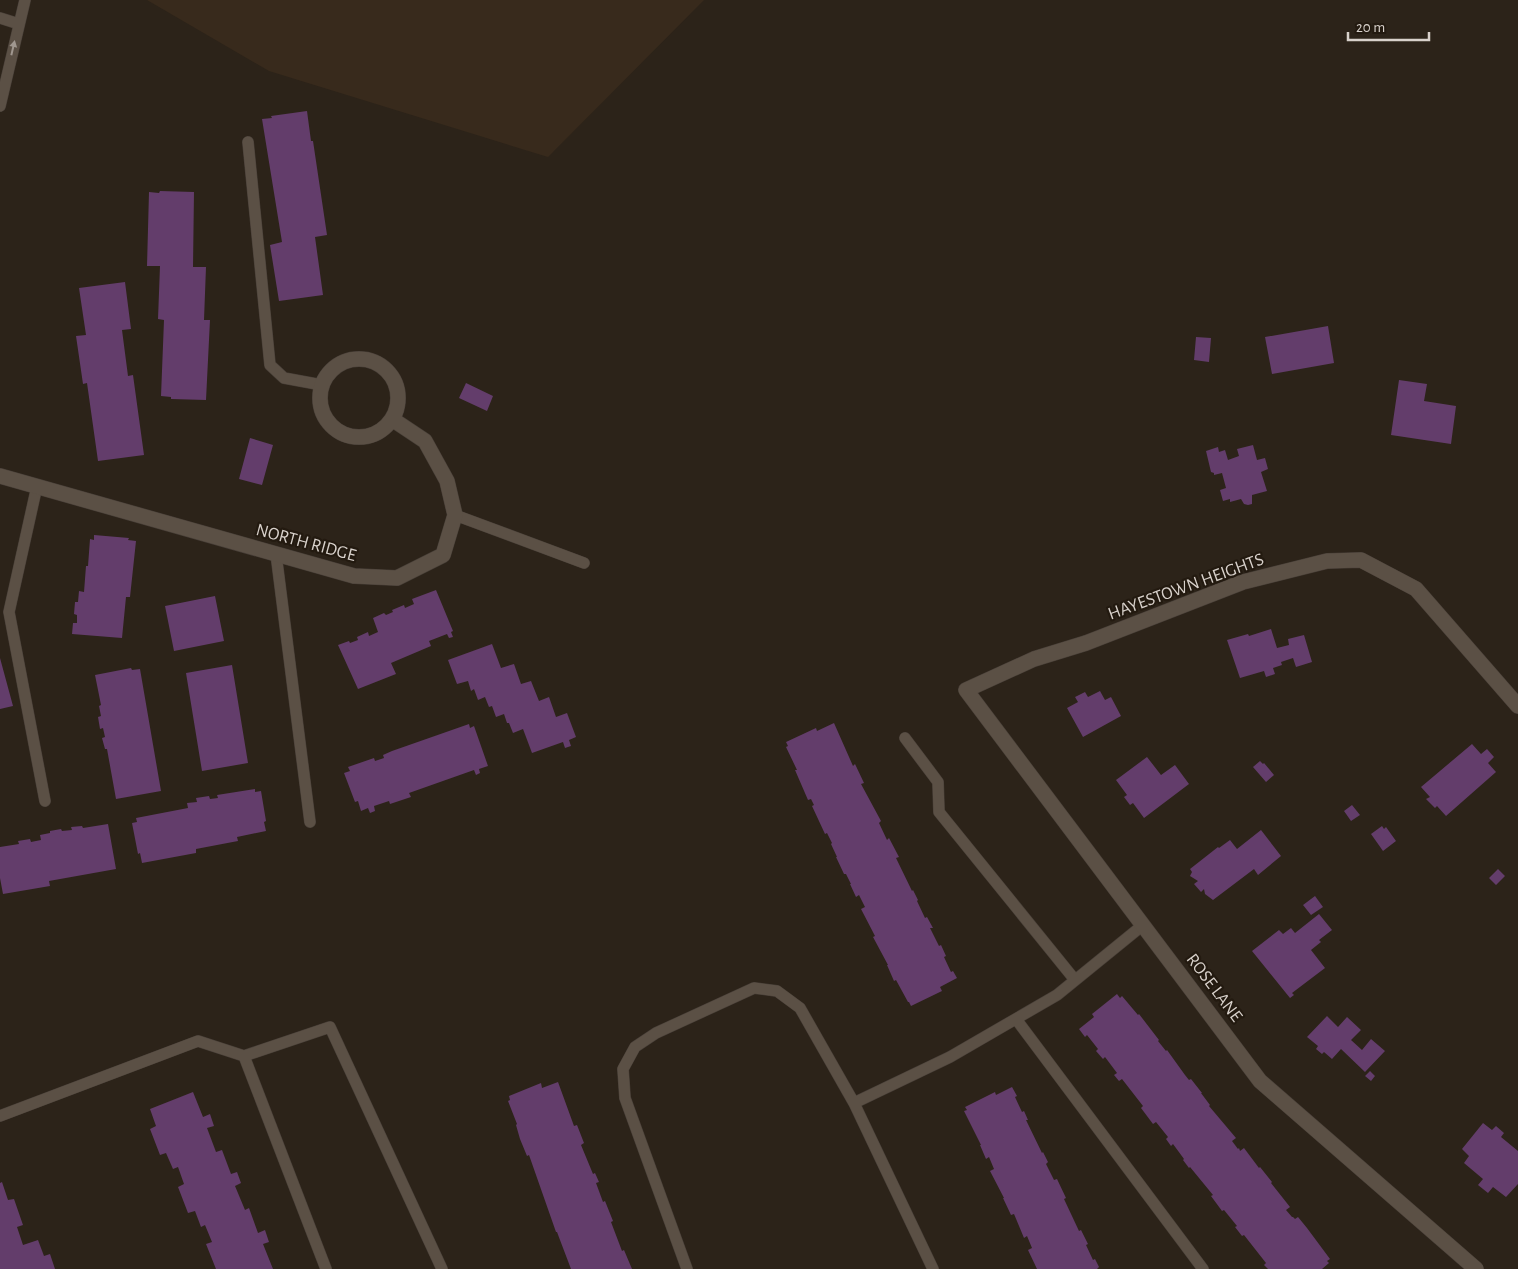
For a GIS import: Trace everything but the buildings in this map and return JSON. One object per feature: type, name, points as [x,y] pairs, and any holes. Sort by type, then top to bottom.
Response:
[{"type":"street","points":[[355,359],[369,360],[382,367],[392,378],[397,391],[397,406],[392,419],[382,429],[369,436],[355,437],[341,433],[330,424],[323,413],[320,399],[322,385],[330,372],[341,363],[355,359]]},
{"type":"street","name":"NORTH RIDGE","points":[[0,476],[354,576],[397,578],[443,555],[455,515],[447,480],[425,441],[392,419]]},
{"type":"street","name":"HAYESTOWN HEIGHTS","points":[[966,690],[1034,659],[1086,643],[1242,582],[1327,561],[1362,560],[1416,589],[1518,706]]},
{"type":"street","name":"ROSE LANE","points":[[966,690],[1260,1081],[1476,1269]]},
{"type":"lane","points":[[0,106],[25,0]]},
{"type":"lane","points":[[0,18],[19,24]]},
{"type":"lane","points":[[248,142],[270,365],[284,378],[322,385]]},
{"type":"lane","points":[[37,486],[9,612],[45,801]]},
{"type":"lane","points":[[455,515],[584,563]]},
{"type":"lane","points":[[276,554],[310,822]]},
{"type":"lane","points":[[905,738],[938,782],[939,812],[1076,980]]},
{"type":"lane","points":[[854,1103],[950,1057],[1057,995],[1143,925]]},
{"type":"lane","points":[[687,1269],[624,1098],[623,1069],[635,1047],[656,1034],[754,988],[777,991],[800,1008],[854,1103],[933,1269]]},
{"type":"lane","points":[[1016,1019],[1204,1269]]},
{"type":"lane","points":[[0,1116],[198,1041],[244,1056],[330,1027],[442,1269]]},
{"type":"lane","points":[[244,1056],[326,1269]]},
{"type":"shaded area","points":[[147,0],[704,0],[548,157],[269,71]]}]
